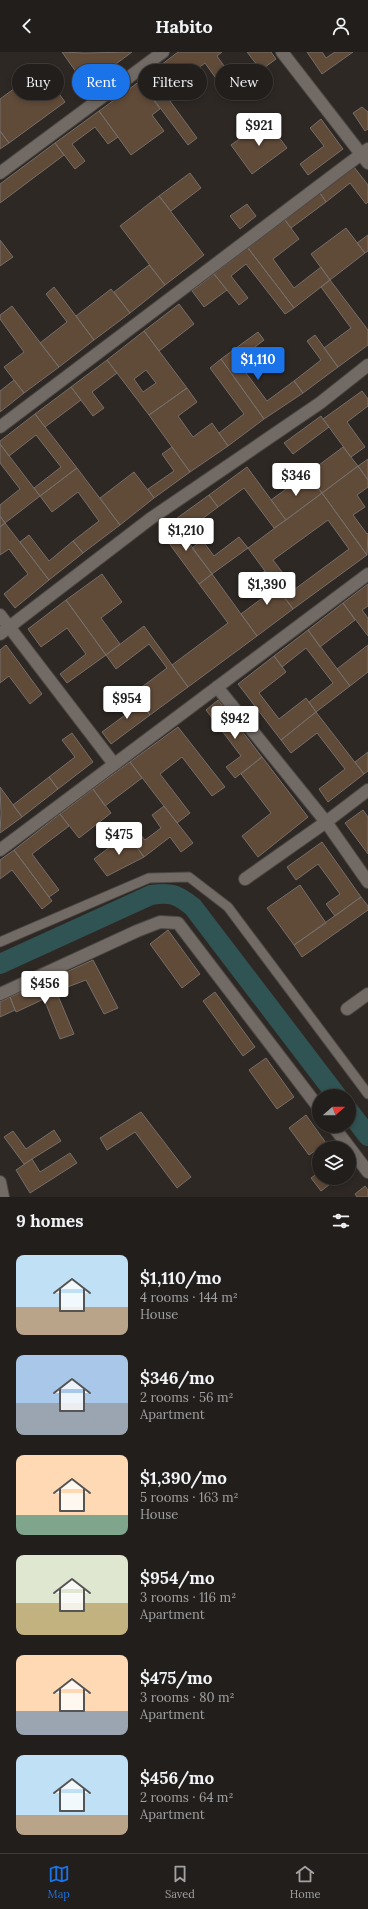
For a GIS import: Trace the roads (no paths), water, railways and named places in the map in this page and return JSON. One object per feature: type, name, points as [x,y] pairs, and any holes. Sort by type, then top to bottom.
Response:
[{"type":"street","points":[[0,173],[163,52]]},
{"type":"street","points":[[0,427],[366,156],[282,52]]},
{"type":"street","points":[[5,631],[150,520],[320,403],[368,366]]},
{"type":"street","points":[[0,850],[368,574]]},
{"type":"street","points":[[0,615],[5,631],[114,764]]},
{"type":"street","points":[[217,687],[326,822],[368,882]]},
{"type":"street","points":[[245,879],[326,822],[368,790]]},
{"type":"street","points":[[0,994],[143,928],[160,922],[178,923],[312,1099]]},
{"type":"street","points":[[347,1009],[368,994]]},
{"type":"street","points":[[338,1133],[368,1172]]},
{"type":"street","points":[[0,1182],[3,1197]]},
{"type":"lane","points":[[0,942],[150,878],[189,877],[228,907],[368,1094]]},
{"type":"waterway","points":[[0,964],[151,895],[174,895],[193,907],[332,1089]]},
{"type":"waterway","points":[[356,1120],[368,1136]]}]
